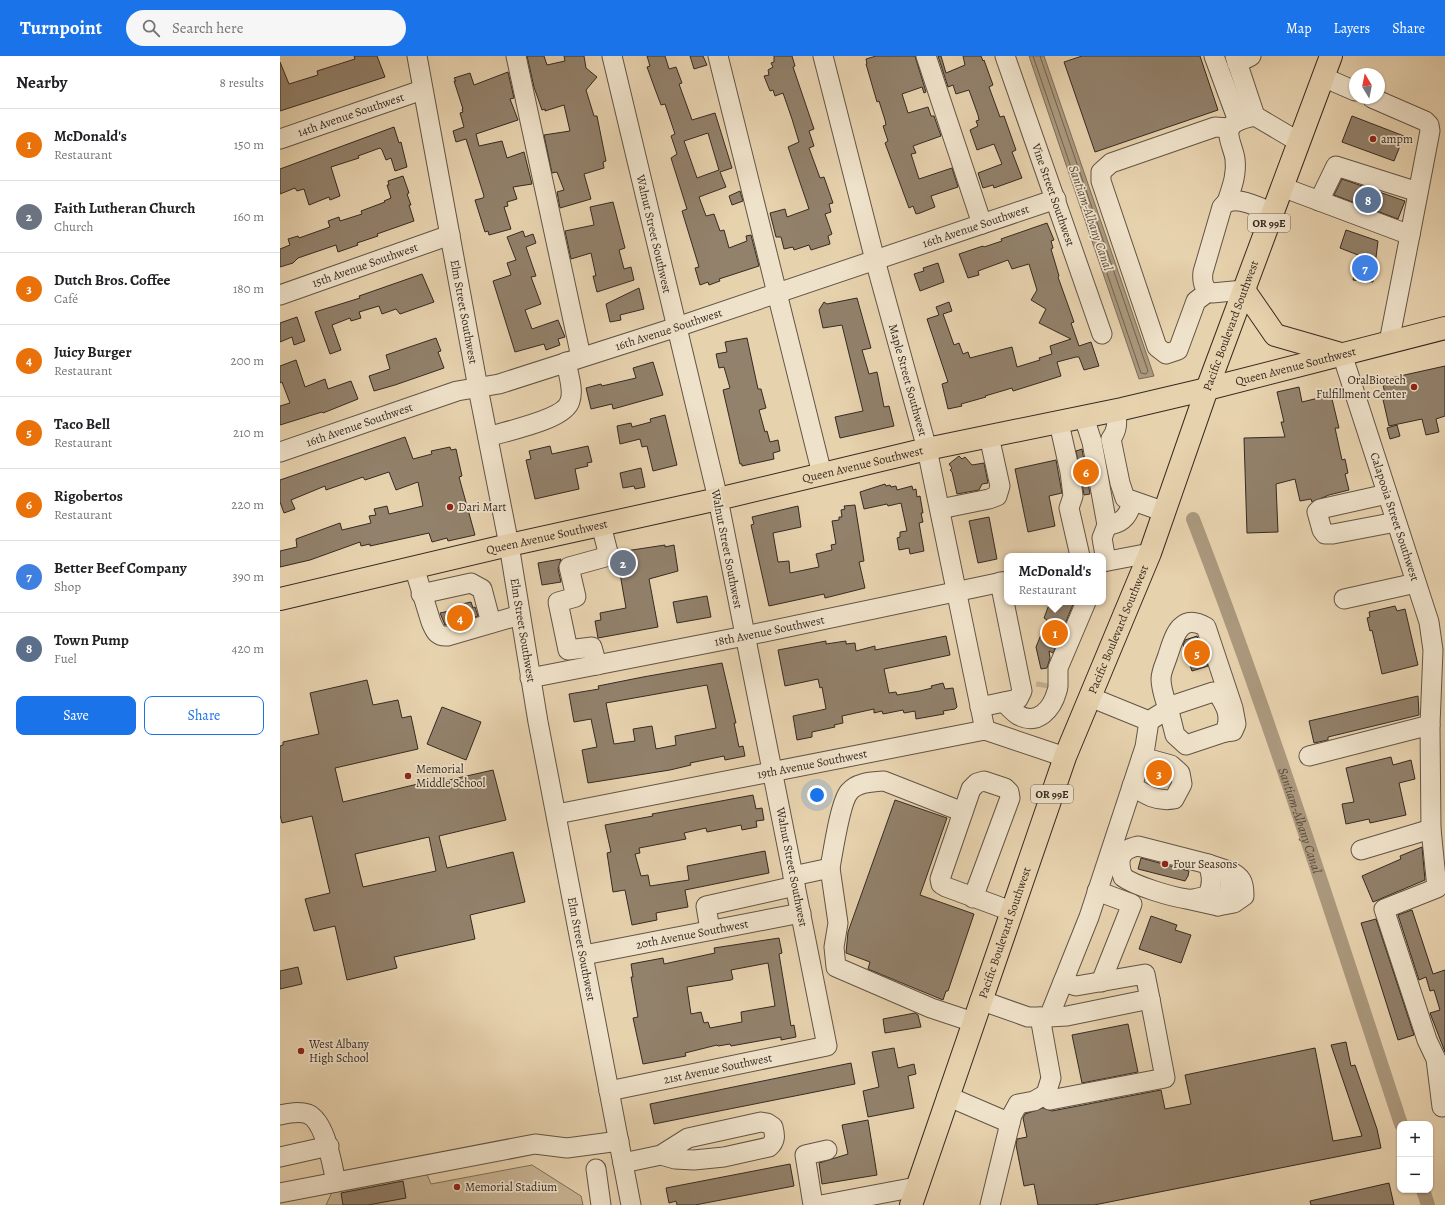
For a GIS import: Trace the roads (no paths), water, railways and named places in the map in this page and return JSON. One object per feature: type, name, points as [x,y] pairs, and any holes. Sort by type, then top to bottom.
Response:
[{"type":"main road","name":"Pacific Boulevard Southwest","points":[[913,1196],[1064,757],[1150,553],[1207,389],[1331,56]]},
{"type":"main road","points":[[1244,290],[1275,335],[1342,354]]},
{"type":"main road","name":"Queen Avenue Southwest","points":[[280,599],[509,545],[718,499],[927,449],[1084,417],[1207,389],[1445,328]]},
{"type":"street","points":[[488,436],[548,419],[566,408],[570,402],[574,359],[516,56]]},
{"type":"street","name":"Walnut Street Southwest","points":[[612,56],[718,499],[827,1046]]},
{"type":"street","points":[[718,56],[822,474]]},
{"type":"street","name":"Maple Street Southwest","points":[[823,56],[875,260],[927,449],[985,730]]},
{"type":"street","points":[[926,56],[982,224]]},
{"type":"street","name":"Vine Street Southwest","points":[[1004,56],[1056,199],[1102,334]]},
{"type":"street","points":[[1214,56],[1241,122]]},
{"type":"street","name":"Elm Street Southwest","points":[[422,58],[422,90],[509,545],[530,678],[631,1205]]},
{"type":"street","points":[[1227,202],[1236,174],[1235,160],[1229,133],[1241,122],[1241,58]]},
{"type":"street","points":[[1323,77],[1349,88]]},
{"type":"street","name":"14th Avenue Southwest","points":[[280,139],[422,90]]},
{"type":"street","points":[[1385,104],[1425,121],[1429,125],[1430,131],[1389,342]]},
{"type":"street","points":[[1244,290],[1212,293],[1208,292],[1196,301],[1178,350],[1166,354],[1157,347],[1100,180],[1101,172],[1111,163],[1215,127],[1241,122],[1300,142]]},
{"type":"street","points":[[1319,201],[1336,166],[1418,192]]},
{"type":"street","points":[[1282,187],[1410,235]]},
{"type":"street","name":"16th Avenue Southwest","points":[[280,452],[457,391],[499,384],[677,327],[1056,199]]},
{"type":"street","points":[[1208,292],[1203,281],[1203,272],[1222,206],[1227,202],[1238,201],[1273,213]]},
{"type":"street","name":"15th Avenue Southwest","points":[[280,295],[450,235]]},
{"type":"street","name":"Calapooia Street Southwest","points":[[1342,354],[1429,622],[1433,650],[1430,725],[1431,829],[1437,888],[1384,909],[1427,1040],[1436,1059],[1442,1107],[1445,1106]]},
{"type":"street","points":[[1111,439],[1116,433],[1118,425],[1116,410]]},
{"type":"street","points":[[1084,417],[1092,444],[1107,525],[1102,538],[1103,553]]},
{"type":"street","points":[[1056,422],[1061,432],[1070,472],[1073,496],[1069,508],[1079,553]]},
{"type":"street","points":[[940,509],[990,499],[996,496],[1000,486],[989,436]]},
{"type":"street","points":[[1092,444],[1097,438],[1106,437],[1111,439]]},
{"type":"street","points":[[1111,439],[1122,492],[1125,498],[1132,502],[1165,512]]},
{"type":"street","points":[[1387,494],[1320,509],[1317,512],[1322,530],[1325,534],[1396,522]]},
{"type":"street","points":[[1107,525],[1116,524],[1124,518],[1130,512],[1132,502]]},
{"type":"street","points":[[597,665],[592,647],[568,650],[558,602],[576,597],[569,567],[609,556],[601,525]]},
{"type":"street","points":[[1106,562],[1150,553]]},
{"type":"street","points":[[414,567],[421,594],[434,631],[440,636],[448,636],[520,615]]},
{"type":"street","name":"18th Avenue Southwest","points":[[530,678],[745,636],[1004,581]]},
{"type":"street","points":[[421,594],[471,583],[482,589],[491,623]]},
{"type":"street","points":[[1344,599],[1416,583]]},
{"type":"street","points":[[980,707],[1018,699],[1022,691],[1008,605]]},
{"type":"street","points":[[1004,702],[1017,714],[1026,719],[1038,717],[1085,605]]},
{"type":"street","points":[[990,1205],[1010,1123],[1018,1104],[1034,1101],[1046,1094],[1051,1078],[1045,1017],[1063,982],[1097,891],[1117,858],[1132,786],[1142,757],[1148,727],[1168,709],[1161,677],[1176,630],[1183,625],[1191,623],[1200,624],[1206,627],[1233,708],[1236,724],[1233,731],[1225,732],[1186,745],[1175,735],[1168,707],[1213,692],[1217,692],[1226,707],[1229,722],[1225,732]]},
{"type":"street","points":[[1090,697],[1148,727],[1182,741]]},
{"type":"street","points":[[1309,756],[1430,725]]},
{"type":"street","name":"19th Avenue Southwest","points":[[557,814],[985,730],[1064,757]]},
{"type":"street","points":[[1132,786],[1148,796],[1163,801],[1174,799],[1182,784],[1180,774],[1171,766],[1142,757]]},
{"type":"street","points":[[836,967],[834,947],[838,923],[830,868],[843,806],[849,792],[860,784],[884,781],[963,812]]},
{"type":"street","points":[[973,898],[1010,798],[1009,792],[1004,788],[984,781],[978,783],[971,789],[940,879],[941,884],[946,888],[973,898],[1011,911]]},
{"type":"street","points":[[1361,850],[1431,829]]},
{"type":"street","points":[[1138,846],[1216,870],[1237,874],[1244,883],[1244,896],[1234,903],[1218,906],[1131,883],[1123,878],[1117,858],[1130,848],[1138,846]]},
{"type":"street","points":[[710,930],[706,906],[794,881],[830,868]]},
{"type":"street","points":[[1187,899],[1200,898],[1208,894],[1212,886],[1216,870]]},
{"type":"street","points":[[1097,891],[1132,904],[1101,982]]},
{"type":"street","name":"20th Avenue Southwest","points":[[584,955],[801,913]]},
{"type":"street","points":[[812,970],[836,967],[931,1008],[973,1022]]},
{"type":"street","points":[[1046,1094],[1050,1100],[1165,1078],[1145,974],[1076,986],[1063,982]]},
{"type":"street","points":[[980,1000],[1028,1017],[1045,1017],[1067,1016],[1150,999]]},
{"type":"street","name":"21st Avenue Southwest","points":[[609,1091],[827,1046]]},
{"type":"street","points":[[947,1096],[1010,1123]]},
{"type":"street","points":[[280,1115],[293,1112],[308,1114],[319,1126],[328,1146],[336,1182]]},
{"type":"street","points":[[623,1163],[661,1155],[688,1138],[761,1122],[767,1123],[773,1127],[775,1136],[774,1143],[769,1147],[724,1157],[694,1160],[675,1159],[661,1155]]},
{"type":"street","points":[[280,1194],[535,1144],[567,1148],[619,1141]]},
{"type":"street","points":[[280,1157],[328,1146]]},
{"type":"street","points":[[814,1205],[805,1154],[827,1150]]},
{"type":"street","points":[[596,1169],[601,1205]]},
{"type":"street","points":[[821,1205],[913,1196]]},
{"type":"water","points":[[1029,56],[1044,56],[1154,376],[1139,379]]},
{"type":"waterway","name":"Santiam-Albany Canal","points":[[1193,519],[1249,669],[1400,1121]]},
{"type":"waterway","name":"Santiam-Albany Canal","points":[[1424,1193],[1428,1205]]},
{"type":"tunnel","points":[[1045,688],[1046,683]]},
{"type":"place","name":"ampm","points":[[1373,139]]},
{"type":"place","name":"Town Pump","points":[[1368,200]]},
{"type":"place","name":"Better Beef Company","points":[[1365,268]]},
{"type":"place","name":"OralBiotech Fulfillment Center","points":[[1414,387]]},
{"type":"place","name":"Rigobertos","points":[[1086,472]]},
{"type":"place","name":"Dari Mart","points":[[450,507]]},
{"type":"place","name":"Faith Lutheran Church","points":[[623,563]]},
{"type":"place","name":"Juicy Burger","points":[[460,618]]},
{"type":"place","name":"McDonald's","points":[[1055,633]]},
{"type":"place","name":"Taco Bell","points":[[1197,653]]},
{"type":"place","name":"Dutch Bros. Coffee","points":[[1159,773]]},
{"type":"place","name":"Memorial Middle School","points":[[408,776]]},
{"type":"place","name":"Four Seasons","points":[[1165,864]]},
{"type":"place","name":"West Albany High School","points":[[301,1051]]},
{"type":"place","name":"Memorial Stadium","points":[[457,1187]]}]
